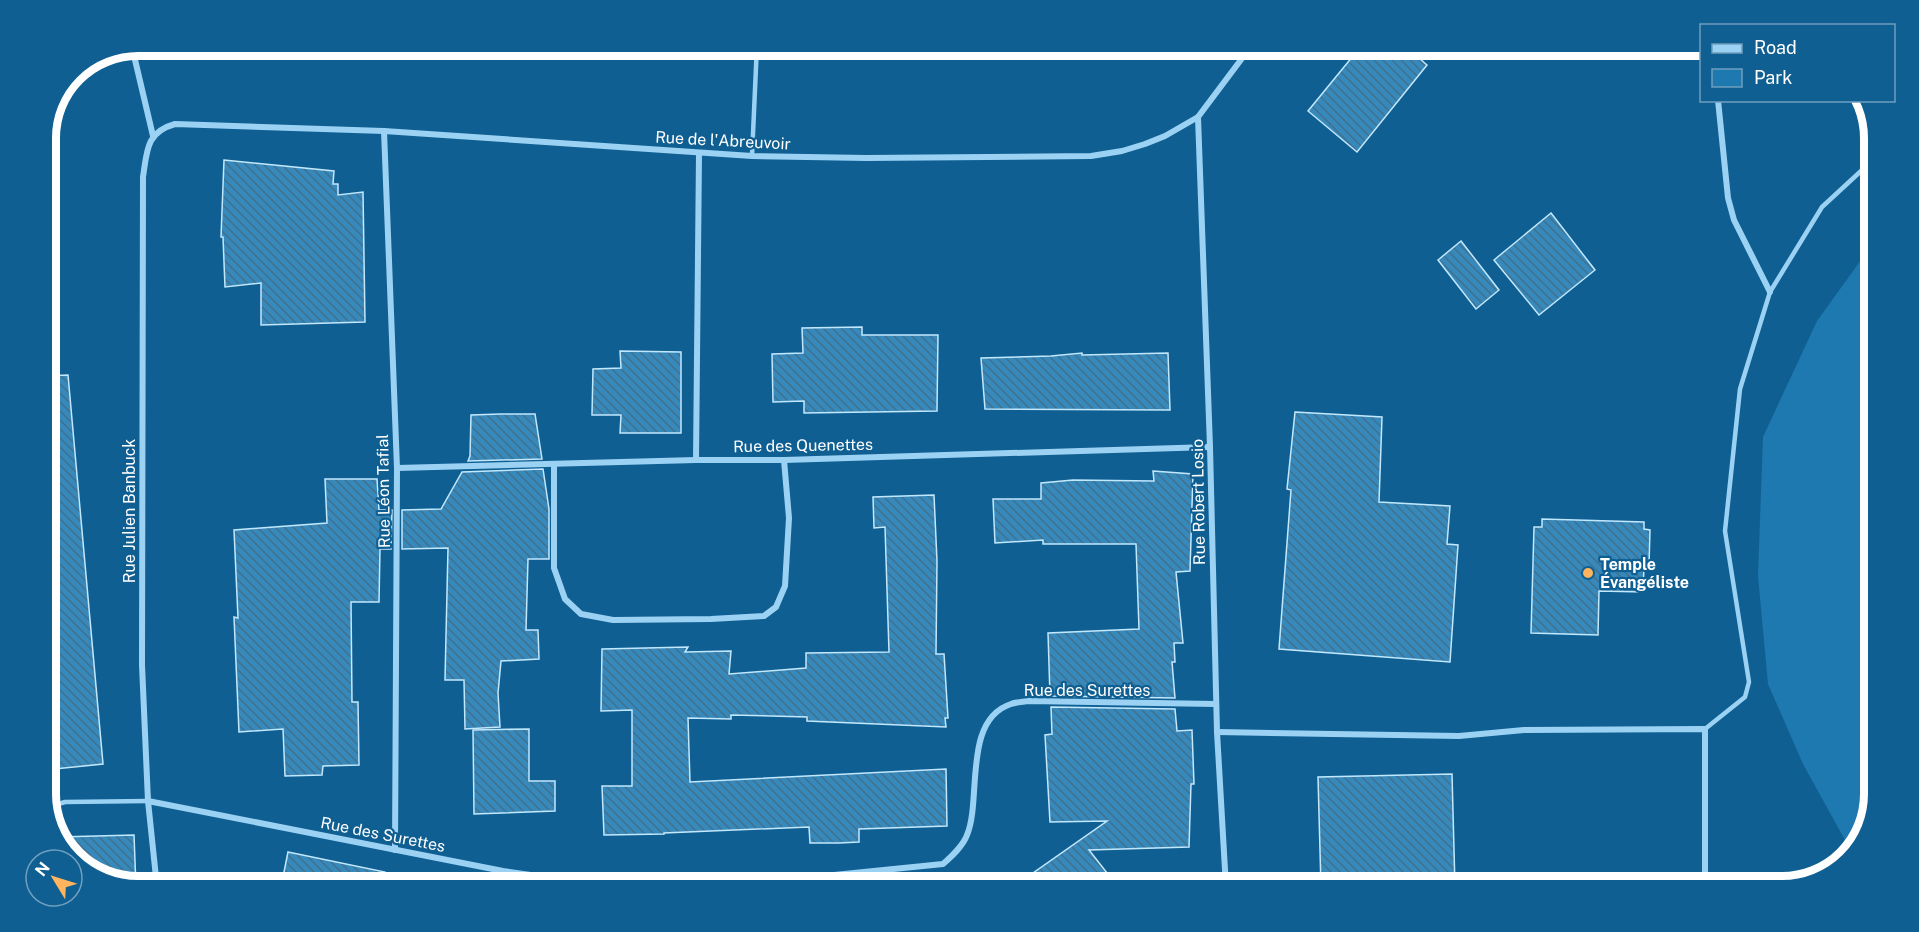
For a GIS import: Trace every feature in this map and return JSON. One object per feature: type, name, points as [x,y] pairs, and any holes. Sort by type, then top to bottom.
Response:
[{"type":"street","points":[[134,56],[153,136]]},
{"type":"street","name":"Rue de l'Abreuvoir","points":[[153,136],[164,127],[175,124],[384,131],[752,156],[866,158],[1091,156],[1122,151],[1145,144],[1165,136],[1198,117],[1244,56]]},
{"type":"street","points":[[1718,102],[1728,198],[1734,220],[1770,292]]},
{"type":"street","name":"Rue Robert Losio","points":[[1198,117],[1210,447],[1217,732],[1225,876]]},
{"type":"street","name":"Rue Léon Tafial","points":[[384,131],[397,468],[395,850]]},
{"type":"street","name":"Rue Julien Banbuck","points":[[153,136],[148,148],[143,189],[141,665],[148,801],[156,876]]},
{"type":"street","points":[[696,460],[699,153]]},
{"type":"street","name":"Rue des Quenettes","points":[[397,468],[696,460],[784,460],[1210,447]]},
{"type":"street","points":[[554,464],[554,568],[565,599],[581,614],[614,620],[711,619],[764,616],[776,607],[785,586],[789,518],[784,460]]},
{"type":"street","name":"Rue des Surettes","points":[[824,876],[943,864],[954,855],[967,837],[971,822],[976,753],[993,716],[1009,704],[1029,701],[1216,704]]},
{"type":"street","points":[[1217,732],[1459,735],[1524,730],[1705,729],[1705,876]]},
{"type":"street","name":"Rue des Surettes","points":[[148,801],[538,876]]},
{"type":"lane","points":[[752,156],[757,56]]},
{"type":"lane","points":[[1705,729],[1744,697],[1749,682],[1725,531],[1740,389],[1770,292],[1822,207],[1863,169]]},
{"type":"lane","points":[[56,804],[65,801],[148,801]]},
{"type":"green space","points":[[1863,257],[1864,794],[1857,826],[1847,844],[1803,764],[1768,684],[1758,576],[1763,437],[1817,321]]},
{"type":"building","points":[[1353,56],[1421,56],[1419,58],[1427,65],[1357,152],[1308,111]]},
{"type":"building","points":[[224,160],[334,171],[333,184],[338,184],[338,195],[363,192],[365,322],[261,325],[261,283],[225,287],[223,237],[221,237]]},
{"type":"building","points":[[1551,213],[1595,270],[1539,315],[1494,260]]},
{"type":"building","points":[[1461,241],[1499,290],[1476,309],[1438,260]]},
{"type":"building","points":[[862,327],[862,335],[938,335],[937,411],[804,413],[804,401],[773,402],[772,354],[803,353],[802,328]]},
{"type":"building","points":[[620,351],[681,352],[681,433],[620,433],[621,415],[592,415],[593,369],[621,368]]},
{"type":"building","points":[[1082,353],[1082,355],[1168,353],[1170,410],[985,409],[981,358]]},
{"type":"building","points":[[68,375],[103,764],[56,769],[56,376]]},
{"type":"building","points":[[1295,412],[1382,417],[1379,502],[1450,506],[1447,544],[1458,545],[1450,662],[1279,649],[1291,490],[1287,489]]},
{"type":"building","points":[[535,414],[542,459],[468,461],[471,415]]},
{"type":"building","points":[[543,469],[549,509],[549,559],[528,559],[526,630],[538,630],[539,659],[501,661],[498,693],[500,727],[465,729],[464,680],[445,680],[448,548],[402,549],[402,510],[441,509],[462,472]]},
{"type":"building","points":[[1153,471],[1193,474],[1190,571],[1176,572],[1183,643],[1174,643],[1175,662],[1172,662],[1175,698],[1050,696],[1048,633],[1139,629],[1136,544],[1043,544],[1043,540],[995,543],[993,499],[1041,499],[1041,483],[1073,480],[1154,481]]},
{"type":"building","points":[[325,479],[377,479],[379,510],[392,510],[391,549],[380,549],[379,602],[351,602],[352,702],[358,702],[359,765],[323,766],[322,775],[285,776],[283,729],[239,732],[234,617],[238,618],[234,530],[327,523]]},
{"type":"building","points":[[934,495],[937,561],[936,654],[944,654],[948,718],[945,718],[946,727],[807,721],[807,717],[731,715],[731,719],[688,718],[690,782],[946,769],[947,826],[859,829],[859,842],[839,843],[810,843],[809,827],[604,835],[602,786],[632,786],[632,710],[601,711],[602,649],[688,647],[685,652],[731,651],[729,674],[806,668],[806,653],[889,652],[885,527],[874,528],[873,497]]},
{"type":"building","name":"Temple Évangéliste","points":[[1542,519],[1644,522],[1644,529],[1650,530],[1649,566],[1644,567],[1643,592],[1599,591],[1598,635],[1531,633],[1534,527],[1542,527]]},
{"type":"building","points":[[1051,707],[1175,709],[1177,731],[1192,730],[1194,784],[1191,784],[1189,847],[1089,850],[1109,876],[1029,876],[1107,821],[1050,822],[1045,735],[1052,734]]},
{"type":"building","points":[[529,729],[529,781],[555,781],[555,811],[474,814],[473,730]]},
{"type":"building","points":[[1452,774],[1455,876],[1321,876],[1318,777]]},
{"type":"building","points":[[134,835],[136,876],[122,875],[97,866],[84,856],[84,848],[76,848],[67,837]]},
{"type":"building","points":[[288,852],[385,872],[384,876],[283,876]]},
{"type":"place","name":"Temple Évangéliste","points":[[1588,573]]}]
